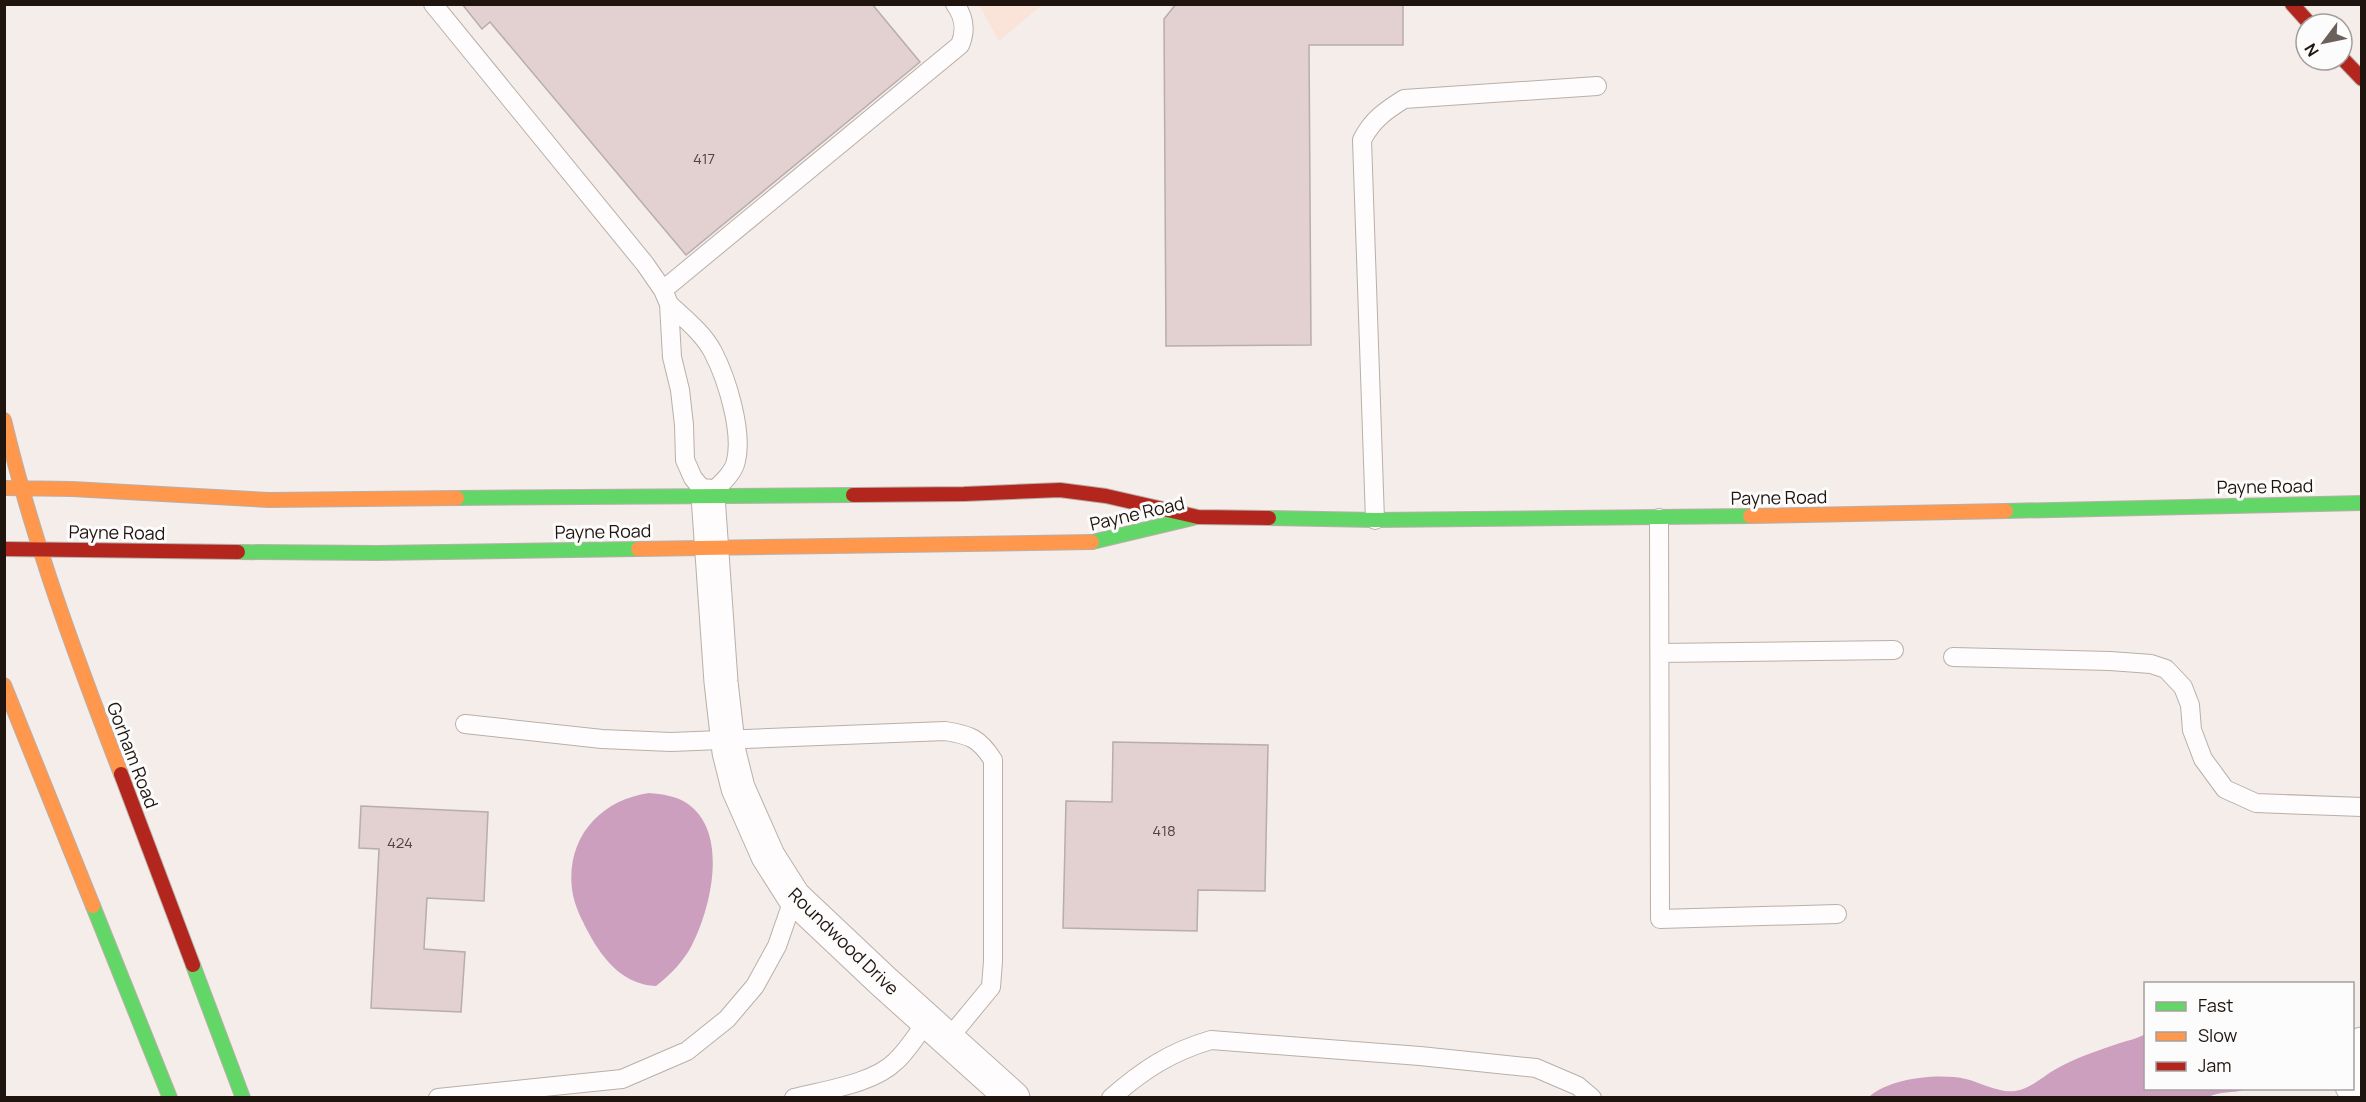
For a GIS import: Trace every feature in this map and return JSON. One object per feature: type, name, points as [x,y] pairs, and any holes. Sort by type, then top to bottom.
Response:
[{"type":"main road","name":"Gorham Road","points":[[4,420],[20,488],[64,625],[243,1098]]},
{"type":"main road","name":"Payne Road","points":[[4,488],[269,500],[964,494],[1060,490],[1106,496],[1198,517],[1375,520],[1659,518],[2361,503]]},
{"type":"main road","name":"Payne Road","points":[[4,549],[377,553],[1080,543],[1102,542],[1198,517]]},
{"type":"main road","points":[[4,684],[170,1098]]},
{"type":"street","name":"Roundwood Drive","points":[[708,496],[710,548],[728,741],[738,788],[768,856],[795,897],[1013,1098]]},
{"type":"street","points":[[2354,1077],[2361,1044]]},
{"type":"lane","points":[[433,4],[645,264],[666,297],[696,329],[713,352],[730,397],[738,439],[736,462],[728,476],[708,496],[693,478],[685,460],[680,390],[672,357],[666,297]]},
{"type":"lane","points":[[666,297],[960,45],[965,33],[955,4]]},
{"type":"lane","points":[[1375,520],[1362,140],[1369,125],[1383,112],[1404,99],[1597,86]]},
{"type":"lane","points":[[1659,518],[1660,919],[1837,914]]},
{"type":"lane","points":[[1660,653],[1894,650]]},
{"type":"lane","points":[[1953,657],[2110,661],[2158,666],[2166,669],[2183,687],[2190,705],[2192,730],[2203,759],[2225,789],[2256,803],[2361,807]]},
{"type":"lane","points":[[465,724],[602,739],[671,742],[945,731],[967,734],[984,745],[993,760],[991,987],[896,1062],[878,1073],[853,1083],[794,1098]]},
{"type":"lane","points":[[438,1098],[622,1079],[687,1051],[727,1019],[755,986],[777,946],[795,897]]},
{"type":"lane","points":[[1111,1098],[1152,1065],[1182,1048],[1211,1040],[1420,1056],[1536,1068],[1578,1086],[1592,1098]]},
{"type":"shaded area","points":[[979,5],[1042,5],[999,41]]},
{"type":"shaded area","points":[[649,793],[684,801],[701,817],[709,833],[713,872],[705,911],[692,945],[685,957],[656,986],[635,982],[610,964],[592,939],[580,915],[572,889],[575,853],[590,824],[615,804]]},
{"type":"shaded area","points":[[2144,1034],[2144,1090],[2242,1090],[2207,1098],[1869,1097],[1889,1085],[1929,1077],[1966,1079],[2002,1091],[2021,1090],[2071,1061]]},
{"type":"building","points":[[462,4],[872,4],[920,62],[686,255],[490,22],[482,29]]},
{"type":"building","points":[[1176,4],[1403,4],[1403,45],[1309,45],[1311,345],[1166,346],[1164,19]]},
{"type":"building","points":[[1113,742],[1268,745],[1265,891],[1198,890],[1197,931],[1063,928],[1066,801],[1112,802]]},
{"type":"building","points":[[361,806],[488,812],[484,901],[427,898],[424,949],[465,952],[461,1012],[371,1008],[379,849],[359,848]]},
{"type":"traffic: fast","points":[[457,498],[853,495]]},
{"type":"traffic: fast","points":[[2006,511],[2362,503]]},
{"type":"traffic: fast","points":[[1269,518],[1375,520],[1750,516]]},
{"type":"traffic: fast","points":[[1092,542],[1193,518]]},
{"type":"traffic: fast","points":[[238,552],[377,553],[638,549]]},
{"type":"traffic: fast","points":[[93,906],[170,1098]]},
{"type":"traffic: fast","points":[[193,965],[243,1098]]},
{"type":"traffic: slow","points":[[4,420],[42,555],[121,774]]},
{"type":"traffic: slow","points":[[4,488],[72,489],[269,500],[457,498]]},
{"type":"traffic: slow","points":[[1750,516],[2006,511]]},
{"type":"traffic: slow","points":[[638,549],[1092,542]]},
{"type":"traffic: slow","points":[[4,685],[93,906]]},
{"type":"traffic: jam","points":[[2292,4],[2299,12]]},
{"type":"traffic: jam","points":[[2354,71],[2362,79]]},
{"type":"traffic: jam","points":[[853,495],[1060,490],[1106,496],[1198,517],[1269,518]]},
{"type":"traffic: jam","points":[[4,549],[238,552]]},
{"type":"traffic: jam","points":[[121,774],[193,965]]}]
